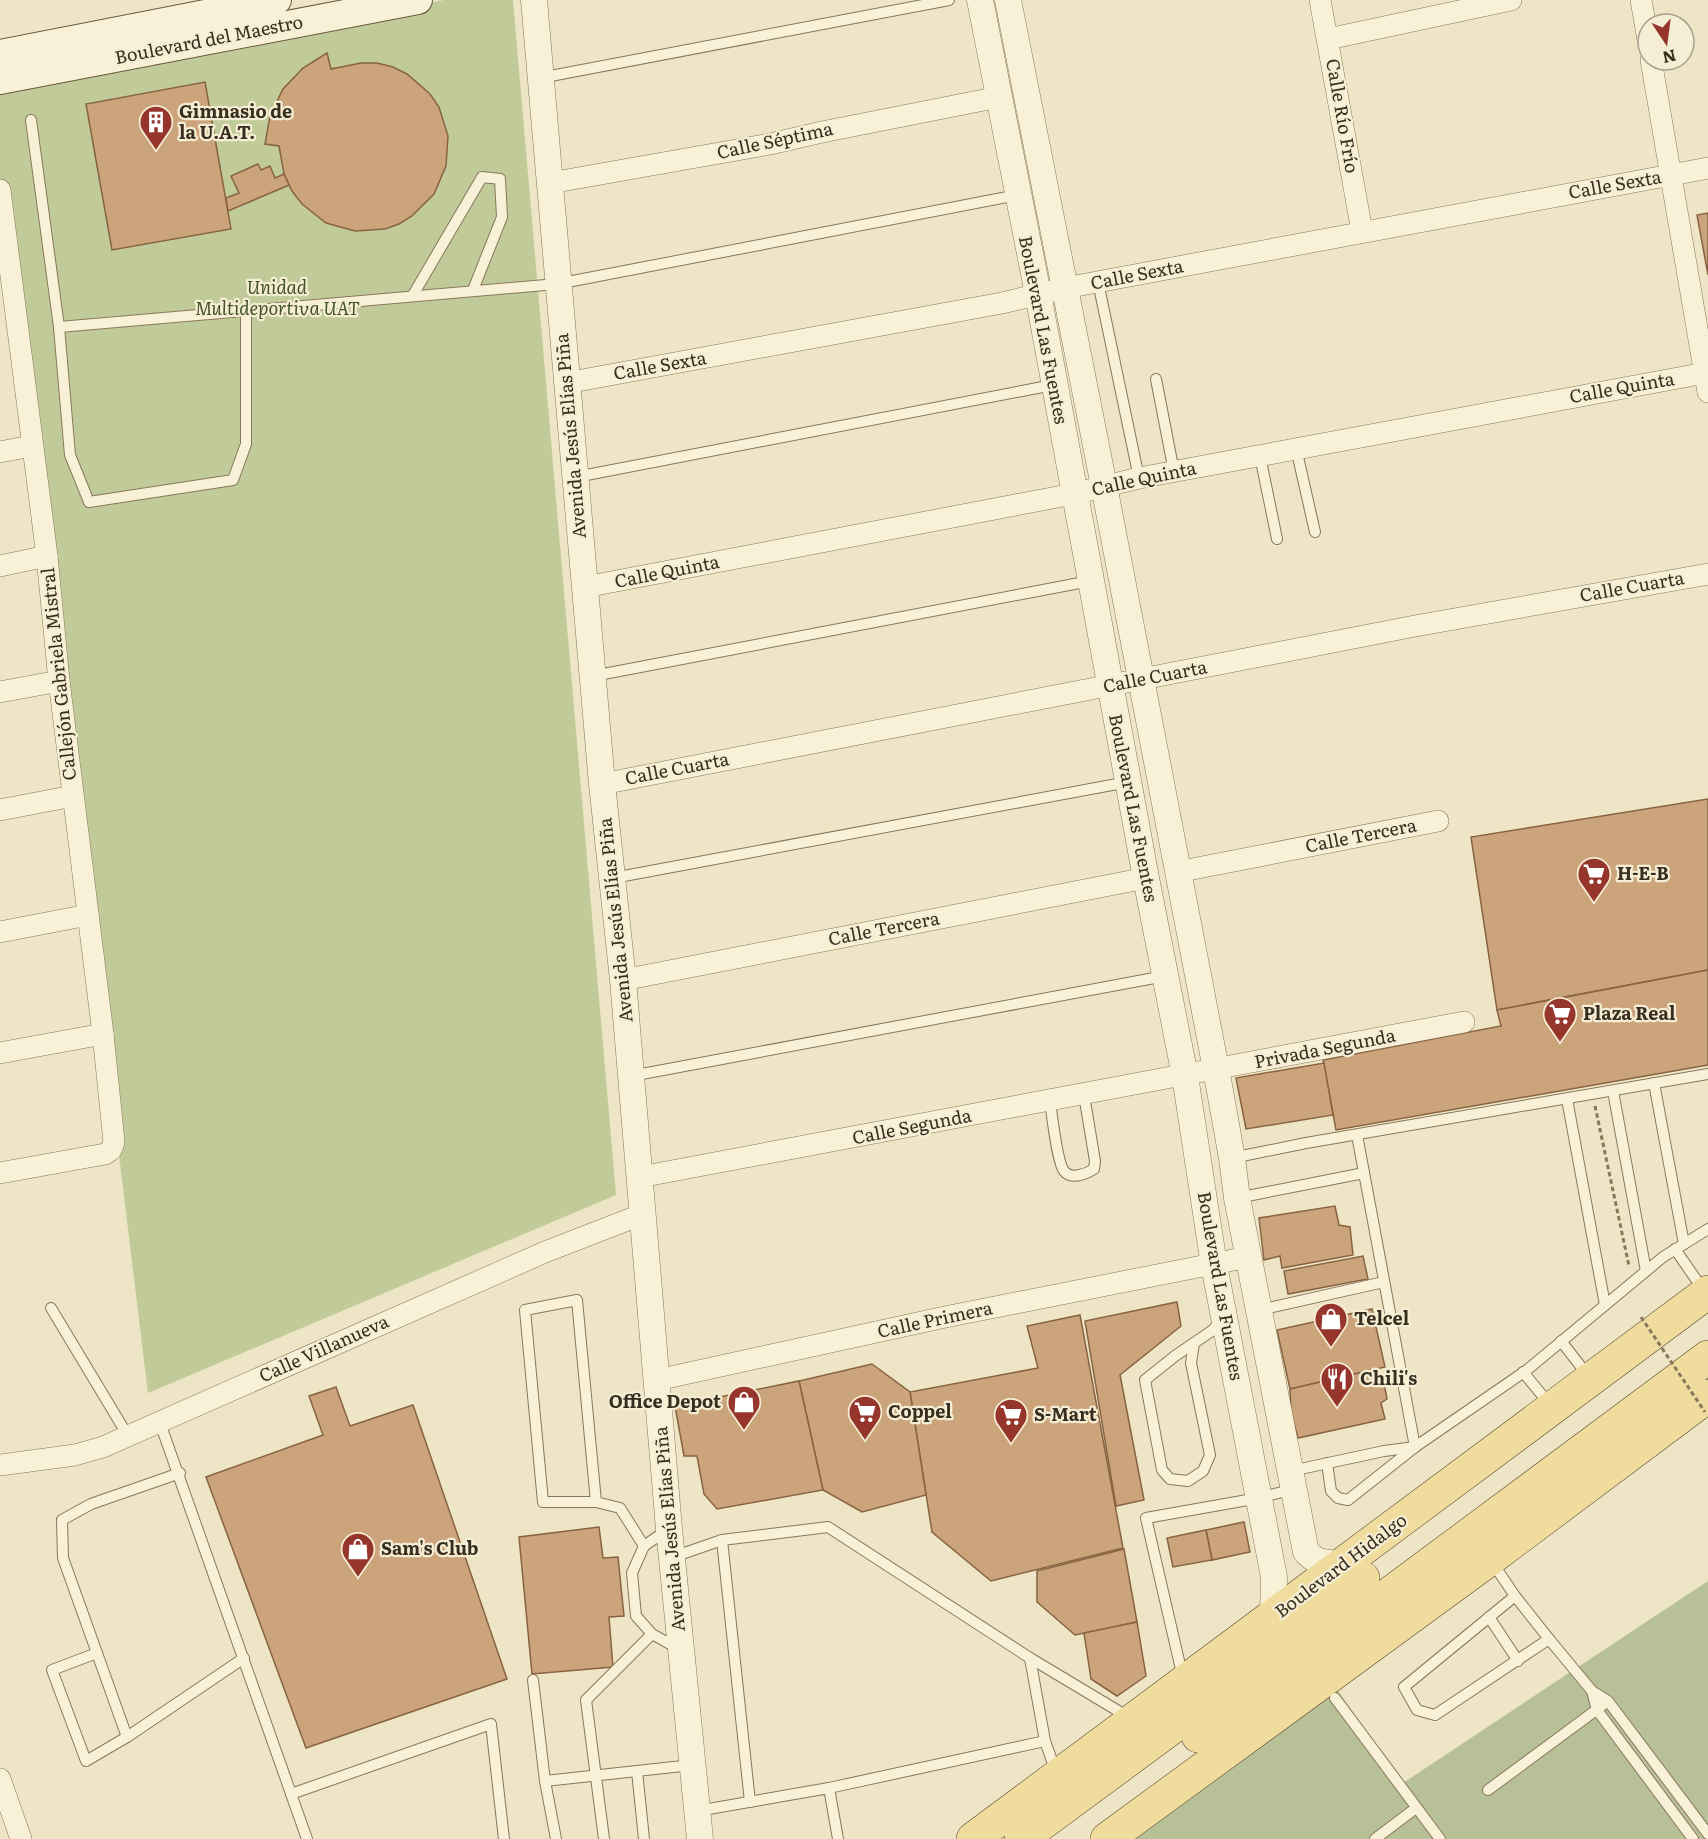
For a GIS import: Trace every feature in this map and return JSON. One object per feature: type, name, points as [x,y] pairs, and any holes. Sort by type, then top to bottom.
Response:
[{"type":"main road","name":"Boulevard del Maestro","points":[[0,54],[278,0]]},
{"type":"main road","name":"Boulevard del Maestro","points":[[0,80],[418,0]]},
{"type":"main road","name":"Boulevard Hidalgo","points":[[1059,1839],[1204,1700],[1273,1617],[1592,1379],[1707,1302]]},
{"type":"main road","name":"Boulevard Hidalgo","points":[[1021,1839],[1382,1563],[1707,1302]]},
{"type":"main road","name":"Boulevard Hidalgo","points":[[1520,1496],[1534,1473],[1551,1453],[1708,1336]]},
{"type":"main road","name":"Boulevard Hidalgo","points":[[973,1839],[1132,1719],[1204,1700],[1520,1496],[1708,1357]]},
{"type":"main road","points":[[1113,1837],[1490,1559],[1706,1404]]},
{"type":"street","name":"Avenida Jesús Elías Piña","points":[[534,0],[592,676],[623,980],[669,1529],[700,1839]]},
{"type":"street","name":"Boulevard Las Fuentes","points":[[980,0],[1038,294],[1073,494],[1185,1076],[1214,1265],[1274,1576],[1273,1617]]},
{"type":"street","name":"Boulevard Las Fuentes","points":[[1008,0],[1104,486],[1216,1070],[1248,1257],[1306,1552],[1317,1561],[1343,1565]]},
{"type":"street","name":"Calle Río Frío","points":[[1320,0],[1362,231]]},
{"type":"street","points":[[1328,39],[1511,0]]},
{"type":"street","points":[[1653,72],[1706,383]]},
{"type":"street","name":"Calle Séptima","points":[[550,183],[770,144],[999,97]]},
{"type":"street","name":"Calle Sexta","points":[[566,383],[1002,303],[1065,288],[1362,231],[1708,168]]},
{"type":"street","name":"Callejón Gabriela Mistral","points":[[0,1173],[105,1154],[111,1150],[114,1142],[103,1034],[59,681],[47,556],[31,446],[9,324],[1,201]]},
{"type":"street","name":"Calle Quinta","points":[[585,587],[1073,494],[1139,478],[1296,448],[1706,383]]},
{"type":"street","points":[[0,452],[31,446]]},
{"type":"street","points":[[0,566],[47,556]]},
{"type":"street","name":"Calle Cuarta","points":[[602,784],[1415,626],[1708,574]]},
{"type":"street","points":[[0,692],[59,681]]},
{"type":"street","points":[[0,810],[73,796]]},
{"type":"street","name":"Calle Tercera","points":[[1177,872],[1438,821]]},
{"type":"street","name":"Calle Tercera","points":[[623,980],[1146,878]]},
{"type":"street","points":[[0,932],[88,915]]},
{"type":"street","name":"Privada Segunda","points":[[1185,1076],[1464,1022]]},
{"type":"street","points":[[0,1053],[103,1034]]},
{"type":"street","name":"Calle Segunda","points":[[640,1177],[1185,1076]]},
{"type":"street","name":"Calle Villanueva","points":[[0,1466],[75,1455],[103,1447],[534,1256],[643,1214]]},
{"type":"street","name":"Calle Primera","points":[[657,1380],[945,1317],[1248,1257]]},
{"type":"street","points":[[1232,1357],[1267,1352]]},
{"type":"street","points":[[0,1779],[21,1839]]},
{"type":"lane","points":[[540,78],[949,0]]},
{"type":"lane","points":[[31,120],[59,327],[70,455],[89,502],[233,480],[246,444],[246,310]]},
{"type":"lane","points":[[413,295],[482,177],[500,179],[502,217],[473,290]]},
{"type":"lane","points":[[59,327],[557,284],[1018,195]]},
{"type":"lane","points":[[1098,282],[1139,478]]},
{"type":"lane","points":[[1156,379],[1174,472]]},
{"type":"lane","points":[[576,478],[1053,385]]},
{"type":"lane","points":[[1296,448],[1315,532]]},
{"type":"lane","points":[[1260,456],[1277,539]]},
{"type":"lane","points":[[592,676],[1090,581]]},
{"type":"lane","points":[[612,878],[1128,782]]},
{"type":"lane","points":[[631,1076],[1165,976]]},
{"type":"lane","points":[[1232,1158],[1708,1074]]},
{"type":"lane","points":[[1654,1083],[1679,1247],[1707,1302]]},
{"type":"lane","points":[[1613,1090],[1646,1271]]},
{"type":"lane","points":[[1050,1101],[1064,1171],[1072,1176],[1087,1174],[1094,1169],[1095,1161],[1084,1095]]},
{"type":"lane","points":[[1567,1099],[1605,1305]]},
{"type":"lane","points":[[1357,1135],[1415,1447]]},
{"type":"lane","points":[[1237,1198],[1364,1173]]},
{"type":"lane","points":[[1327,1463],[1331,1491],[1338,1498],[1348,1500],[1415,1447],[1523,1372],[1646,1271],[1708,1229]]},
{"type":"lane","points":[[1259,1310],[1384,1282]]},
{"type":"lane","points":[[597,1502],[577,1300],[525,1311],[543,1502],[597,1502],[620,1508],[644,1546]]},
{"type":"lane","points":[[51,1308],[128,1436]]},
{"type":"lane","points":[[1194,1343],[1191,1363],[1210,1455],[1203,1471],[1188,1481],[1170,1479],[1162,1470],[1145,1380],[1194,1343],[1213,1330],[1224,1315]]},
{"type":"lane","points":[[1561,1341],[1592,1379]]},
{"type":"lane","points":[[1523,1372],[1553,1408]]},
{"type":"lane","points":[[160,1423],[180,1473],[307,1839]]},
{"type":"lane","points":[[1204,1700],[1146,1518],[1259,1498],[1327,1463],[1384,1450],[1415,1447]]},
{"type":"lane","points":[[128,1737],[63,1558],[62,1520],[91,1504],[180,1473]]},
{"type":"lane","points":[[672,1558],[722,1540],[828,1527],[1030,1658],[1132,1719]]},
{"type":"lane","points":[[669,1529],[644,1546],[632,1573],[636,1616],[652,1634],[682,1650]]},
{"type":"lane","points":[[722,1540],[750,1802]]},
{"type":"lane","points":[[1490,1559],[1515,1596],[1592,1691],[1608,1701],[1708,1834]]},
{"type":"lane","points":[[1515,1596],[1404,1687],[1417,1710],[1435,1715],[1549,1639]]},
{"type":"lane","points":[[1489,1617],[1518,1661]]},
{"type":"lane","points":[[604,1839],[586,1700],[652,1634]]},
{"type":"lane","points":[[97,1653],[52,1670],[84,1760],[88,1761],[128,1737],[244,1658]]},
{"type":"lane","points":[[1030,1658],[1046,1741],[1058,1777]]},
{"type":"lane","points":[[533,1680],[545,1781],[556,1839]]},
{"type":"lane","points":[[1592,1691],[1597,1710],[1693,1839]]},
{"type":"lane","points":[[1335,1698],[1440,1839]]},
{"type":"lane","points":[[1488,1790],[1608,1701]]},
{"type":"lane","points":[[291,1794],[491,1724],[504,1839]]},
{"type":"lane","points":[[697,1811],[828,1788],[1046,1741]]},
{"type":"lane","points":[[545,1781],[692,1765]]},
{"type":"lane","points":[[637,1772],[644,1839]]},
{"type":"lane","points":[[828,1788],[838,1839]]},
{"type":"lane","points":[[1375,1839],[1416,1808]]},
{"type":"path","points":[[1592,1095],[1632,1283]]},
{"type":"path","points":[[1641,1317],[1706,1404]]},
{"type":"green space","name":"Unidad Multideportiva UAT","points":[[444,0],[513,0],[616,1195],[148,1393],[0,179],[0,86]]},
{"type":"green space","points":[[1708,1581],[1708,1839],[1131,1839],[1336,1688],[1403,1783]]},
{"type":"building","points":[[327,53],[331,69],[361,63],[377,63],[393,67],[407,74],[430,94],[439,107],[448,136],[446,166],[434,194],[412,216],[399,224],[385,229],[355,231],[326,223],[302,204],[292,191],[284,174],[279,146],[265,144],[270,116],[283,89],[303,68]]},
{"type":"building","name":"Gimnasio de la U.A.T.","points":[[205,82],[231,229],[112,250],[86,104]]},
{"type":"building","points":[[258,164],[261,170],[270,166],[275,178],[284,174],[289,185],[228,211],[226,198],[239,193],[231,176]]},
{"type":"building","points":[[1708,213],[1708,275],[1697,215]]},
{"type":"building","name":"H-E-B","points":[[1708,799],[1708,970],[1497,1010],[1471,837]]},
{"type":"building","name":"Plaza Real","points":[[1708,970],[1708,1065],[1336,1130],[1323,1060],[1501,1026],[1497,1010]]},
{"type":"building","points":[[1324,1063],[1333,1115],[1246,1129],[1236,1078]]},
{"type":"building","points":[[1335,1206],[1339,1225],[1350,1227],[1353,1255],[1282,1268],[1280,1256],[1264,1260],[1259,1218]]},
{"type":"building","points":[[1363,1256],[1368,1279],[1288,1294],[1284,1271]]},
{"type":"building","points":[[1177,1302],[1181,1326],[1120,1375],[1144,1500],[1116,1506],[1085,1321]]},
{"type":"building","name":"Telcel","points":[[1372,1309],[1385,1367],[1290,1389],[1277,1330]]},
{"type":"building","name":"S-Mart","points":[[1080,1315],[1123,1548],[991,1581],[932,1532],[910,1392],[1038,1368],[1027,1326]]},
{"type":"building","name":"Coppel","points":[[872,1364],[910,1392],[926,1495],[862,1512],[823,1490],[799,1381]]},
{"type":"building","name":"Chili's","points":[[1376,1369],[1378,1384],[1384,1383],[1387,1399],[1381,1403],[1385,1419],[1298,1438],[1291,1413],[1290,1389]]},
{"type":"building","name":"Office Depot","points":[[799,1381],[823,1490],[717,1509],[704,1494],[697,1456],[684,1456],[675,1406]]},
{"type":"building","name":"Sam's Club","points":[[336,1387],[350,1426],[413,1405],[507,1679],[306,1748],[206,1477],[323,1435],[309,1396]]},
{"type":"building","points":[[1244,1522],[1250,1552],[1212,1560],[1206,1530]]},
{"type":"building","points":[[599,1527],[603,1558],[618,1557],[624,1616],[609,1617],[613,1667],[532,1674],[519,1537]]},
{"type":"building","points":[[1206,1530],[1212,1560],[1173,1567],[1167,1538]]},
{"type":"building","points":[[1124,1549],[1137,1622],[1075,1635],[1037,1602],[1037,1571]]},
{"type":"building","points":[[1137,1622],[1146,1676],[1117,1696],[1091,1679],[1084,1633]]},
{"type":"place","name":"Gimnasio de la U.A.T.","points":[[156,151]]},
{"type":"place","name":"H-E-B","points":[[1594,903]]},
{"type":"place","name":"Plaza Real","points":[[1560,1043]]},
{"type":"place","name":"Telcel","points":[[1331,1348]]},
{"type":"place","name":"Chili's","points":[[1337,1408]]},
{"type":"place","name":"Office Depot","points":[[744,1431]]},
{"type":"place","name":"Coppel","points":[[865,1441]]},
{"type":"place","name":"S-Mart","points":[[1011,1444]]},
{"type":"place","name":"Sam's Club","points":[[358,1578]]}]
